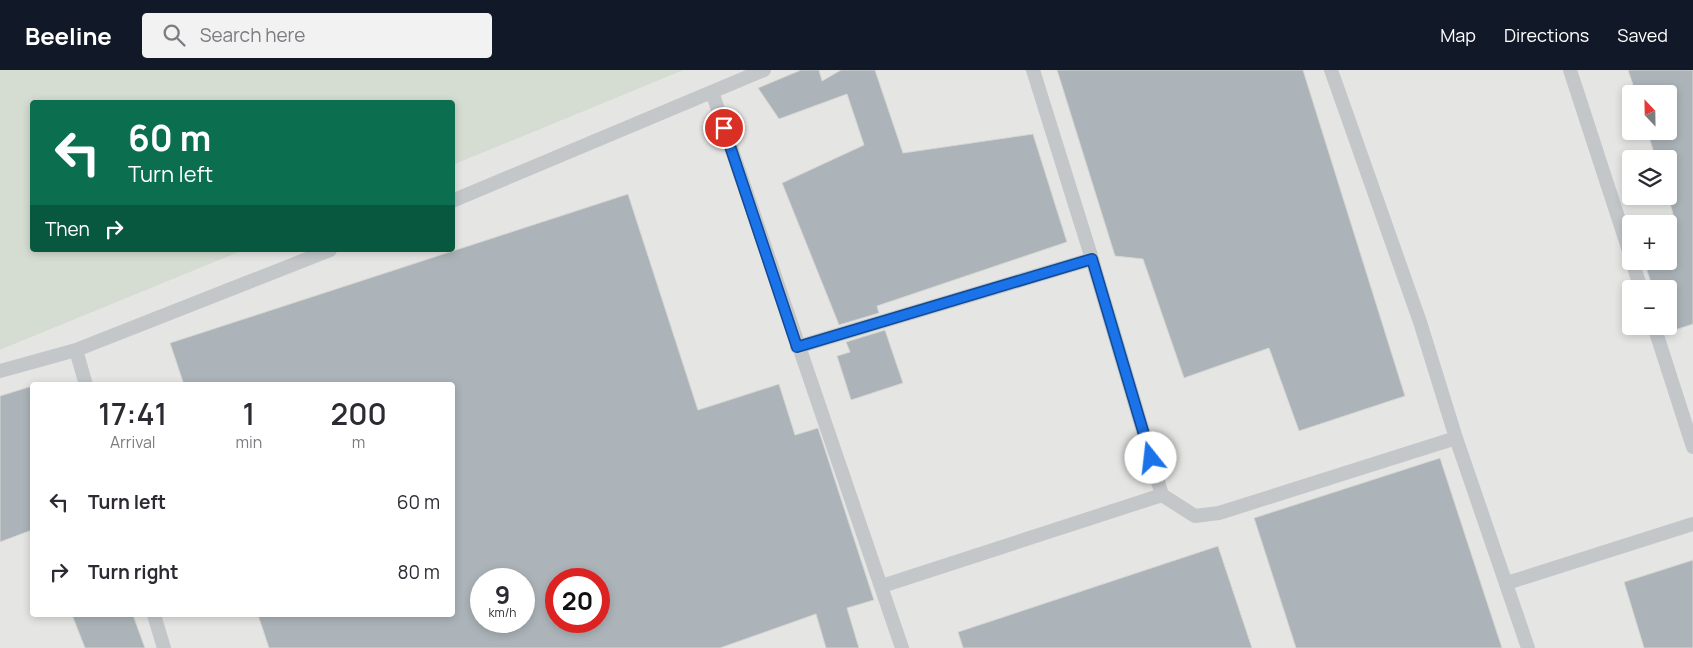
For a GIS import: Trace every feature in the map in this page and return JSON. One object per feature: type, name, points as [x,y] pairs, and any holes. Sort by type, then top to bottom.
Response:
[{"type":"lane","points":[[455,201],[712,92],[743,74],[764,70]]},
{"type":"lane","points":[[1033,70],[1092,259],[1162,495],[1195,516],[1219,513],[1456,438]]},
{"type":"lane","points":[[1331,70],[1420,322],[1456,438],[1528,648]]},
{"type":"lane","points":[[1570,70],[1622,229]]},
{"type":"lane","points":[[712,92],[797,347],[882,586],[902,648]]},
{"type":"lane","points":[[0,372],[76,350],[325,252]]},
{"type":"lane","points":[[797,347],[1092,259]]},
{"type":"lane","points":[[1657,335],[1693,447]]},
{"type":"lane","points":[[76,350],[85,382]]},
{"type":"lane","points":[[882,586],[1162,495]]},
{"type":"lane","points":[[1507,583],[1693,524]]},
{"type":"lane","points":[[155,617],[164,648]]},
{"type":"shaded area","points":[[0,70],[684,70],[455,164],[455,100],[30,100],[30,252],[239,252],[0,350]]},
{"type":"shaded area","points":[[684,70],[1693,70],[1693,648],[0,648],[0,350],[239,252],[455,252],[455,164]]},
{"type":"building","points":[[801,70],[819,70],[822,81],[841,70],[875,70],[903,153],[1033,134],[1067,242],[877,306],[879,313],[839,325],[782,183],[864,145],[847,94],[779,119],[758,88]]},
{"type":"building","points":[[1057,70],[1303,70],[1405,396],[1299,431],[1269,348],[1184,378],[1143,259],[1115,256]]},
{"type":"building","points":[[1628,70],[1693,70],[1693,324],[1677,329],[1677,280],[1650,280],[1647,270],[1677,270],[1677,215],[1673,215],[1670,205],[1677,205],[1677,150],[1653,150],[1650,140],[1678,140],[1678,85],[1633,85]]},
{"type":"building","points":[[628,194],[698,410],[779,384],[795,435],[818,428],[874,600],[847,608],[859,648],[826,648],[816,614],[720,648],[269,648],[259,617],[455,617],[455,382],[183,382],[170,343],[450,252],[455,252],[455,250]]},
{"type":"building","points":[[885,330],[903,383],[851,400],[837,356],[850,352],[846,342]]},
{"type":"building","points":[[30,387],[30,531],[0,542],[0,396]]},
{"type":"building","points":[[1440,458],[1502,648],[1296,648],[1254,518]]},
{"type":"building","points":[[1218,546],[1252,648],[963,648],[958,632]]},
{"type":"building","points":[[1693,560],[1693,648],[1644,648],[1624,582]]},
{"type":"building","points":[[73,617],[134,617],[145,648],[85,648]]},
{"type":"route","points":[[724,128],[797,347],[1092,259],[1151,458]]}]
